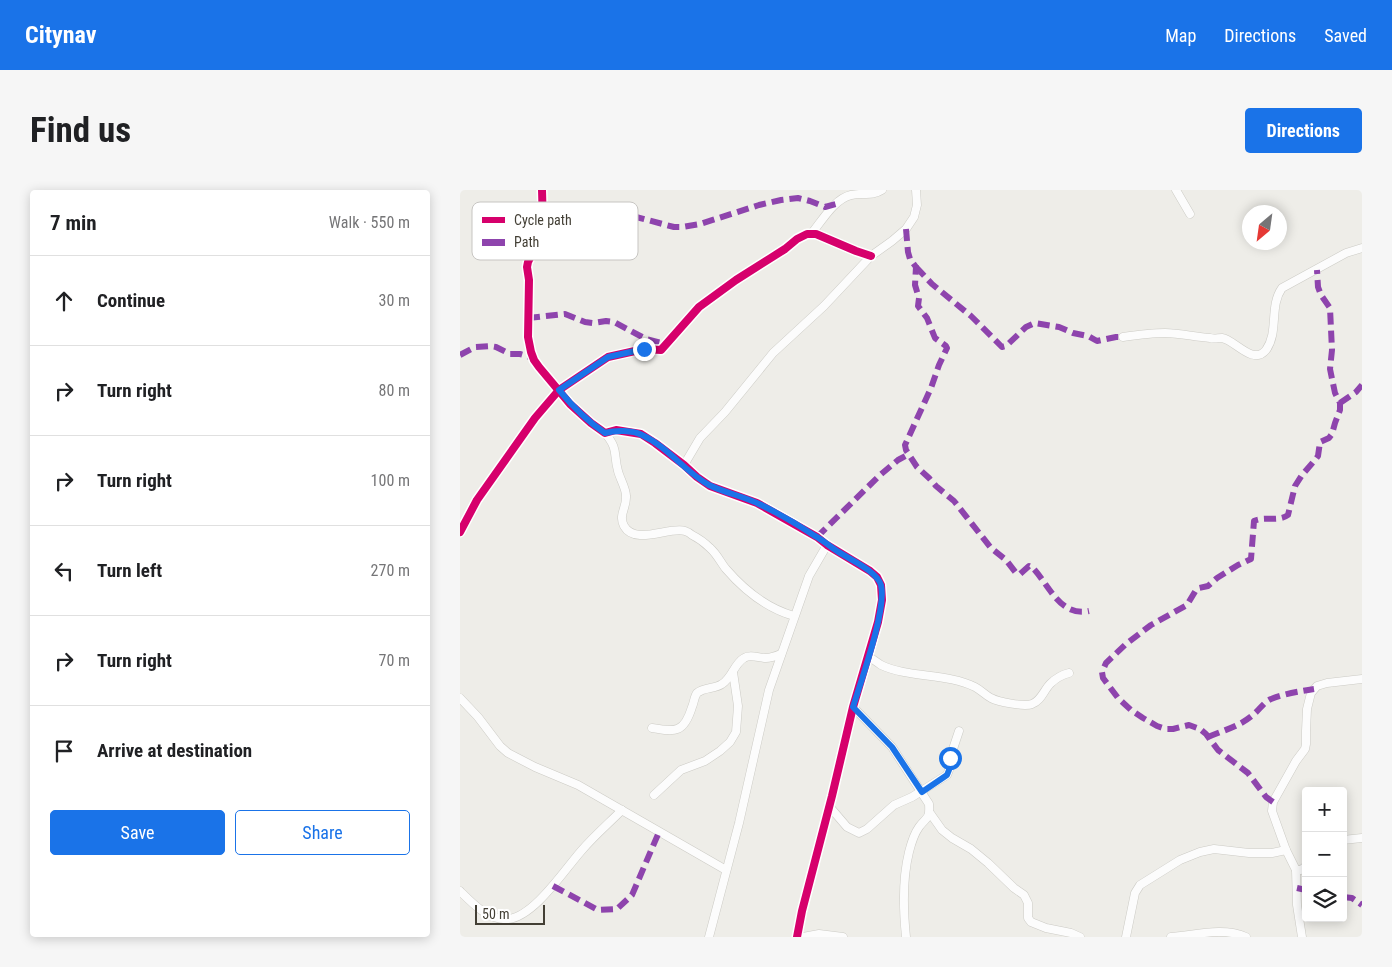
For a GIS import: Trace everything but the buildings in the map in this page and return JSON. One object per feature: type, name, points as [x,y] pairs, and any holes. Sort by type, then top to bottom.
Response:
[{"type":"street","points":[[811,234],[842,199],[852,194],[873,195],[882,190]]},
{"type":"street","points":[[684,466],[700,438],[725,412],[774,353],[824,306],[871,256],[906,228],[914,217],[917,205],[916,190]]},
{"type":"street","points":[[1176,190],[1190,214]]},
{"type":"street","points":[[460,532],[482,492],[535,418],[559,390],[608,357],[644,349],[661,350],[699,307],[712,296],[785,249],[797,239],[816,234],[871,256]]},
{"type":"street","points":[[1123,337],[1165,333],[1223,338],[1249,353],[1259,355],[1264,353],[1271,341],[1277,295],[1282,288],[1346,254],[1362,248]]},
{"type":"street","points":[[529,260],[528,337],[534,360],[570,404],[590,423],[605,433],[612,442],[616,451],[618,470],[626,492],[622,512],[624,525],[632,533],[642,535],[677,530],[684,531],[711,548],[728,570],[754,596],[780,612],[794,616]]},
{"type":"street","points":[[605,433],[616,430],[641,434],[656,443],[697,478],[710,486],[758,503],[817,537],[870,571],[877,577],[881,585],[882,600],[879,615],[853,707],[797,937]]},
{"type":"street","points":[[708,937],[739,823],[769,690],[809,576],[827,545]]},
{"type":"street","points":[[652,728],[666,731],[682,727],[688,719],[696,695],[702,690],[721,685],[728,679],[743,658],[748,656],[768,658],[781,654]]},
{"type":"street","points":[[868,656],[882,665],[921,675],[952,679],[975,686],[991,698],[1027,705],[1033,704],[1038,700],[1061,675],[1069,673]]},
{"type":"street","points":[[654,795],[681,770],[705,761],[730,742],[736,732],[738,706],[733,672]]},
{"type":"street","points":[[1302,937],[1297,905],[1296,870],[1286,850],[1272,811],[1273,802],[1296,761],[1305,749],[1311,692],[1317,686],[1327,683],[1362,679]]},
{"type":"street","points":[[460,698],[508,753],[535,767],[578,785],[726,870]]},
{"type":"street","points":[[853,707],[892,747],[922,792],[929,804],[930,813],[942,830],[988,863],[1024,895],[1028,902],[1028,918],[1031,922],[1080,937]]},
{"type":"street","points":[[829,806],[847,827],[859,833],[867,829],[894,806],[922,792],[947,775],[950,758],[959,731]]},
{"type":"street","points":[[460,891],[487,914],[503,919],[519,916],[552,886],[582,849],[622,810]]},
{"type":"street","points":[[906,937],[903,903],[906,866],[919,826],[927,819],[930,813]]},
{"type":"street","points":[[1347,840],[1362,838]]},
{"type":"street","points":[[1126,937],[1135,893],[1140,886],[1180,860],[1214,849],[1249,853],[1272,853],[1286,850]]},
{"type":"street","points":[[1296,870],[1302,869]]},
{"type":"street","points":[[1171,937],[1227,932],[1238,933],[1246,937]]},
{"type":"street","points":[[803,937],[820,934],[843,937]]},
{"type":"marked path","points":[[638,218],[674,227],[682,227],[700,224],[781,200],[798,198],[825,207],[836,204]]},
{"type":"marked path","points":[[906,229],[908,252],[910,259],[916,267],[915,285],[919,298],[918,306],[927,318],[935,338],[947,348],[905,445],[906,450],[917,467],[954,501],[991,548],[1006,560],[1016,573],[1020,574],[1029,566],[1033,568],[1063,605],[1079,612],[1089,611]]},
{"type":"marked path","points":[[916,267],[932,284],[971,316],[1002,347],[1006,346],[1026,327],[1035,323],[1059,327],[1073,333],[1088,336],[1097,341],[1123,337]]},
{"type":"marked path","points":[[1273,802],[1266,797],[1248,773],[1218,750],[1200,729],[1189,725],[1166,729],[1143,718],[1118,698],[1103,678],[1102,672],[1106,663],[1126,644],[1151,625],[1187,605],[1196,590],[1208,586],[1217,578],[1251,559],[1254,521],[1280,518],[1288,515],[1295,486],[1318,456],[1320,442],[1329,438],[1332,434],[1340,410],[1340,403],[1335,393],[1330,369],[1332,350],[1330,308],[1318,287],[1317,270]]},
{"type":"marked path","points":[[528,318],[565,314],[585,322],[614,322],[646,339],[665,344]]},
{"type":"marked path","points":[[460,355],[475,347],[490,346],[510,354],[520,354],[534,358]]},
{"type":"marked path","points":[[1340,403],[1356,392],[1362,385]]},
{"type":"marked path","points":[[817,537],[879,476],[898,460],[909,454]]},
{"type":"marked path","points":[[1208,737],[1244,722],[1271,699],[1314,689]]},
{"type":"marked path","points":[[553,886],[598,910],[617,909],[632,895],[659,832]]},
{"type":"marked path","points":[[1297,888],[1302,889]]},
{"type":"marked path","points":[[1347,897],[1352,898],[1362,905]]},
{"type":"cycle path","points":[[542,190],[542,202]]},
{"type":"cycle path","points":[[460,532],[477,500],[535,418],[559,390],[608,357],[644,349],[661,350],[699,307],[736,280],[807,234],[816,234],[871,256]]},
{"type":"cycle path","points":[[529,260],[527,267],[529,280],[528,337],[531,352],[539,367],[570,404],[605,433],[616,430],[641,434],[710,486],[757,503],[817,537],[870,571],[877,577],[881,585],[882,600],[878,622],[853,707],[797,937]]},
{"type":"route","points":[[644,349],[608,357],[559,390],[570,404],[590,423],[605,433],[616,430],[641,434],[656,443],[697,478],[710,486],[758,503],[817,537],[877,577],[881,585],[882,600],[878,622],[853,707],[892,747],[922,792],[947,775],[950,758]]}]
